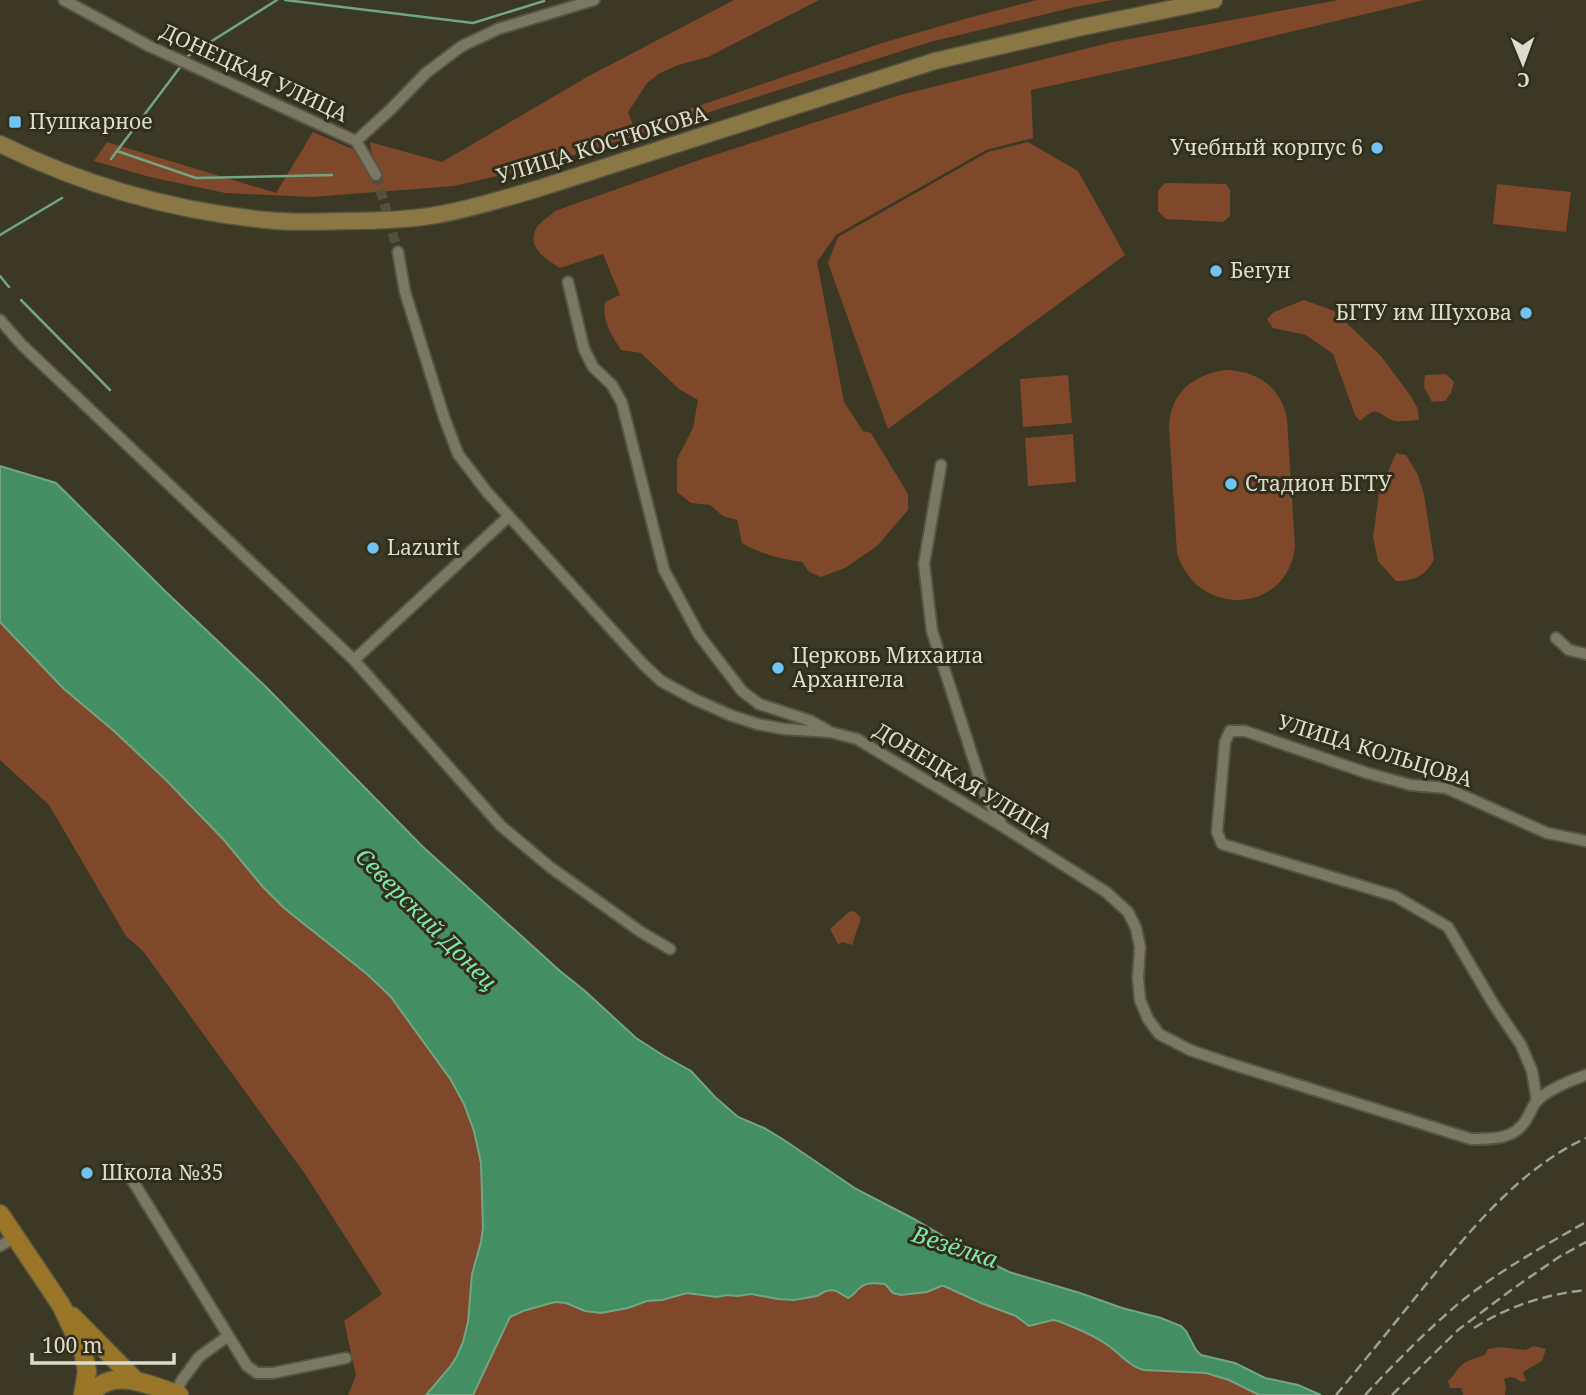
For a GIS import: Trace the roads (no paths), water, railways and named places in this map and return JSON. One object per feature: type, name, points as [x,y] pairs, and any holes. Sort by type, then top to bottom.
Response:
[{"type":"main road","name":"УЛИЦА КОСТЮКОВА","points":[[0,144],[67,174],[105,187],[223,215],[313,222],[376,221],[436,215],[540,188],[935,61],[1214,0]]},
{"type":"main road","points":[[0,1214],[8,1241],[61,1305],[161,1391]]},
{"type":"main road","points":[[61,1305],[83,1351],[87,1371],[83,1395]]},
{"type":"main road","points":[[89,1395],[108,1381],[121,1380],[161,1391]]},
{"type":"street","name":"ДОНЕЦКАЯ УЛИЦА","points":[[64,0],[149,46],[356,142],[376,175]]},
{"type":"street","points":[[356,142],[426,73],[462,46],[498,29],[594,0]]},
{"type":"street","name":"ДОНЕЦКАЯ УЛИЦА","points":[[398,252],[405,292],[458,454],[487,492],[661,681],[694,699],[757,724],[830,732],[857,739],[1106,892],[1128,912],[1136,928],[1140,947],[1140,1000],[1148,1019],[1159,1034],[1190,1050],[1471,1139],[1497,1139],[1508,1135],[1524,1124],[1537,1101]]},
{"type":"street","points":[[568,282],[584,349],[593,367],[612,385],[622,403],[664,570],[699,635],[750,698],[759,704],[811,721],[830,732]]},
{"type":"street","points":[[0,320],[33,355],[354,660],[501,825],[550,867],[641,932],[670,949]]},
{"type":"street","points":[[941,465],[924,565],[932,631],[985,795],[1002,826]]},
{"type":"street","points":[[354,660],[509,516]]},
{"type":"street","points":[[1556,638],[1569,650],[1586,654]]},
{"type":"street","name":"УЛИЦА КОЛЬЦОВА","points":[[1537,1101],[1532,1072],[1521,1045],[1448,927],[1395,896],[1222,844],[1217,832],[1225,742],[1230,731],[1245,731],[1367,774],[1411,785],[1446,788],[1547,833],[1586,841]]},
{"type":"street","points":[[1537,1101],[1553,1090],[1586,1075]]},
{"type":"street","points":[[125,1170],[247,1366],[257,1373],[273,1373],[346,1358]]},
{"type":"street","points":[[161,1391],[182,1380],[199,1357],[228,1336]]},
{"type":"water","points":[[0,466],[56,483],[266,687],[423,847],[636,1038],[691,1071],[738,1117],[784,1140],[856,1189],[1009,1272],[1161,1318],[1181,1326],[1201,1355],[1235,1363],[1265,1378],[1298,1385],[1321,1395],[1259,1395],[1229,1380],[1206,1373],[1144,1370],[1098,1339],[1058,1321],[1029,1326],[1016,1316],[944,1286],[927,1292],[901,1295],[893,1293],[885,1284],[876,1283],[864,1285],[848,1298],[832,1290],[794,1300],[751,1294],[717,1297],[687,1293],[601,1313],[555,1302],[510,1317],[473,1395],[426,1395],[450,1367],[463,1342],[468,1322],[472,1274],[483,1228],[481,1163],[474,1131],[464,1104],[451,1080],[391,997],[367,974],[284,908],[165,779],[64,689],[0,622]]},
{"type":"waterway","points":[[188,56],[277,0]]},
{"type":"waterway","points":[[285,0],[473,23],[544,1]]},
{"type":"waterway","points":[[111,159],[181,66]]},
{"type":"waterway","points":[[117,151],[196,178],[332,175]]},
{"type":"waterway","points":[[0,235],[62,198]]},
{"type":"waterway","points":[[0,276],[9,287]]},
{"type":"waterway","points":[[21,300],[110,390]]},
{"type":"tunnel","points":[[376,175],[398,252]]},
{"type":"railway","points":[[1336,1395],[1480,1220],[1540,1166],[1586,1138]]},
{"type":"railway","points":[[1365,1395],[1422,1337],[1473,1292],[1520,1260],[1586,1222]]},
{"type":"railway","points":[[1392,1395],[1458,1330],[1559,1257],[1586,1242]]},
{"type":"railway","points":[[1474,1328],[1500,1313],[1528,1302],[1586,1290]]},
{"type":"place","name":"Пушкарное","points":[[15,122]]},
{"type":"place","name":"Учебный корпус 6","points":[[1377,148]]},
{"type":"place","name":"Бегун","points":[[1216,271]]},
{"type":"place","name":"БГТУ им Шухова","points":[[1526,313]]},
{"type":"place","name":"Стадион БГТУ","points":[[1231,484]]},
{"type":"place","name":"Lazurit","points":[[373,548]]},
{"type":"place","name":"Церковь Михаила Архангела","points":[[778,668]]},
{"type":"place","name":"Школа №35","points":[[87,1173]]},
{"type":"water label","name":"Северский Донец","points":[[426,919]]},
{"type":"water label","name":"Везёлка","points":[[955,1247]]}]
